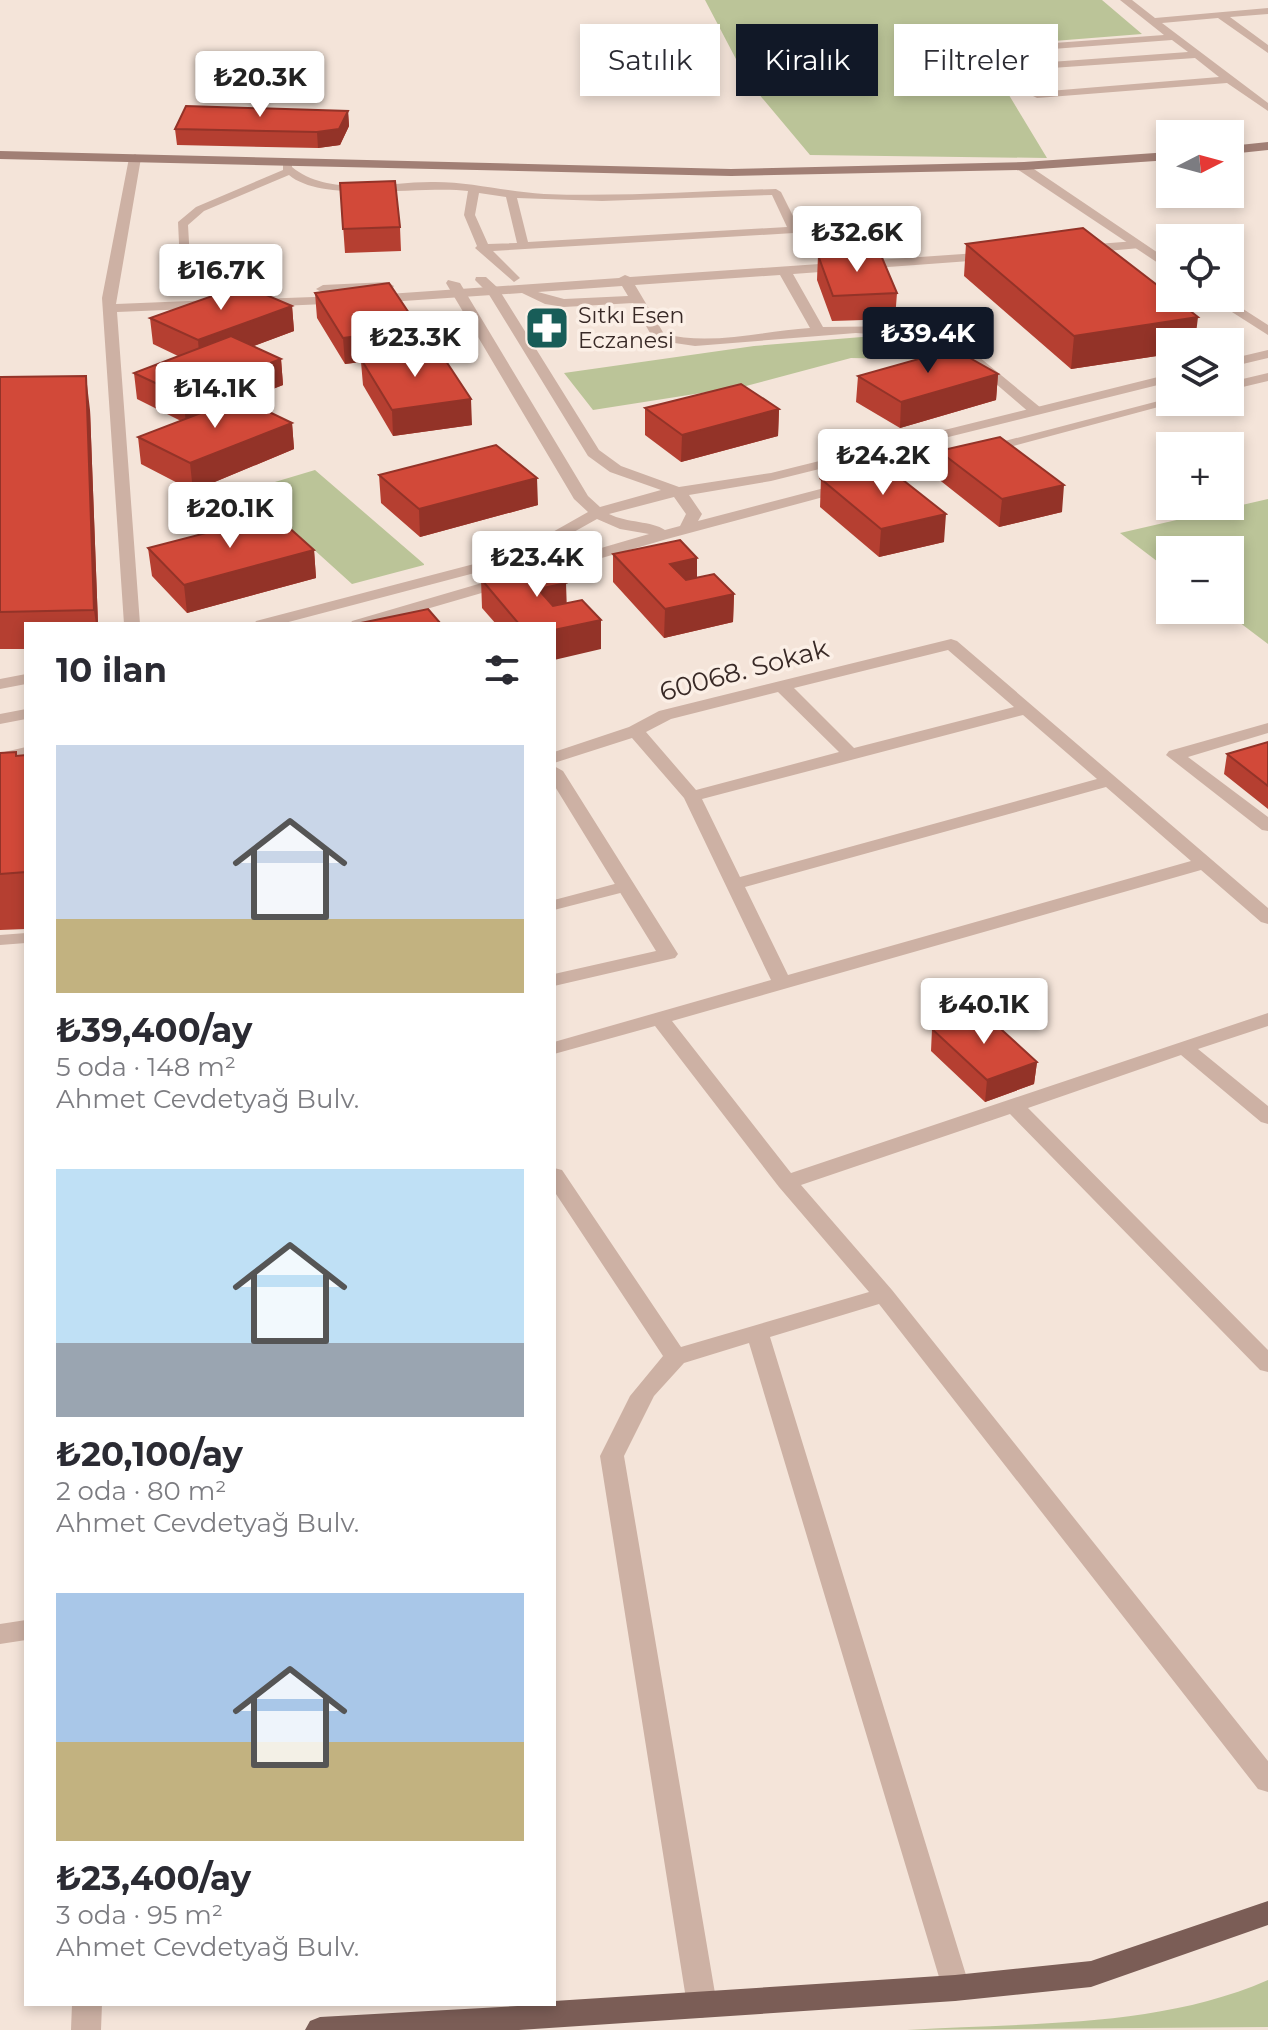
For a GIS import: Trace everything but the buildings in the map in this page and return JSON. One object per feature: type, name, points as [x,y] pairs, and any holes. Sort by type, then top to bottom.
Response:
[{"type":"main road","points":[[1244,149],[1268,146]]},
{"type":"main road","points":[[0,155],[135,158],[288,167],[419,166],[687,172],[1021,166],[1156,157]]},
{"type":"main road","points":[[320,2030],[458,2013],[702,2005],[955,1988],[1091,1974],[1268,1913]]},
{"type":"street","points":[[1126,1],[1153,0]]},
{"type":"street","points":[[1126,1],[1268,108]]},
{"type":"street","points":[[1151,21],[1268,11]]},
{"type":"street","points":[[1220,15],[1268,50]]},
{"type":"street","points":[[1058,46],[1174,37]]},
{"type":"street","points":[[1058,65],[1198,55]]},
{"type":"street","points":[[1058,93],[1231,79]]},
{"type":"street","points":[[132,622],[109,303],[135,158]]},
{"type":"street","points":[[1021,166],[1156,258]]},
{"type":"street","points":[[1121,236],[1074,244],[1136,245]]},
{"type":"street","points":[[248,298],[458,288],[493,291],[525,289],[1006,250],[481,280],[458,288]]},
{"type":"street","points":[[784,270],[819,331]]},
{"type":"street","points":[[514,278],[533,296],[558,303],[637,299]]},
{"type":"street","points":[[625,279],[659,337],[693,343],[819,331],[895,329],[950,340],[1036,411]]},
{"type":"street","points":[[458,288],[582,499],[613,524],[641,530],[680,529],[694,514],[690,501],[678,491],[614,470],[593,453],[493,291],[481,280]]},
{"type":"street","points":[[109,303],[218,293]]},
{"type":"street","points":[[109,303],[232,304]]},
{"type":"street","points":[[1239,312],[1268,331]]},
{"type":"street","points":[[1244,360],[1268,354]]},
{"type":"street","points":[[1244,383],[1268,377]]},
{"type":"street","points":[[270,622],[494,563],[533,549],[597,514],[678,491],[771,477],[1156,381]]},
{"type":"street","points":[[365,622],[680,529],[1156,406]]},
{"type":"street","name":"60068. Sokak","points":[[556,757],[635,731],[665,715],[951,644],[1026,709]]},
{"type":"street","points":[[0,684],[24,679]]},
{"type":"street","points":[[782,686],[851,755]]},
{"type":"street","points":[[692,796],[1026,709],[1268,918]]},
{"type":"street","points":[[0,719],[24,714]]},
{"type":"street","points":[[1268,728],[1175,755],[1268,826]]},
{"type":"street","points":[[635,731],[692,796],[782,983]]},
{"type":"street","points":[[556,774],[668,954],[556,980]]},
{"type":"street","points":[[734,884],[1110,781]]},
{"type":"street","points":[[556,1047],[1205,863]]},
{"type":"street","points":[[660,1018],[787,1182],[884,1295],[1268,1781]]},
{"type":"street","points":[[787,1182],[1268,1019]]},
{"type":"street","points":[[1184,1048],[1268,1117]]},
{"type":"street","points":[[1013,1105],[1268,1364]]},
{"type":"street","points":[[556,1178],[676,1357]]},
{"type":"street","points":[[702,2005],[612,1456],[655,1374],[676,1357],[884,1295]]},
{"type":"street","points":[[757,1333],[955,1988]]},
{"type":"street","points":[[0,1634],[24,1630]]},
{"type":"street","points":[[86,2030],[87,2006]]},
{"type":"lane","points":[[417,185],[419,166]]},
{"type":"lane","points":[[236,265],[204,267],[184,262],[180,240],[182,224],[200,209],[288,167],[315,183],[335,187],[436,185],[511,195],[572,198],[776,192],[794,230],[481,248]]},
{"type":"lane","points":[[436,185],[438,167]]},
{"type":"lane","points":[[474,190],[469,204],[481,248],[514,278]]},
{"type":"lane","points":[[511,195],[523,246]]},
{"type":"lane","points":[[0,758],[24,752]]},
{"type":"lane","points":[[556,904],[626,886]]},
{"type":"lane","points":[[0,940],[24,938]]},
{"type":"green space","points":[[705,0],[1102,0],[1142,34],[1058,41],[1058,24],[894,24],[894,96],[1010,96],[1047,158],[810,155],[760,96],[878,96],[878,24],[736,24],[736,59]]},
{"type":"green space","points":[[862,337],[955,349],[943,360],[851,358],[746,386],[593,410],[564,373],[754,346]]},
{"type":"green space","points":[[315,470],[424,565],[352,584],[248,490]]},
{"type":"green space","points":[[1268,499],[1268,644],[1242,624],[1244,624],[1244,536],[1156,536],[1156,560],[1120,533],[1177,520],[1244,520],[1244,505]]},
{"type":"green space","points":[[1268,1980],[1268,2027],[907,2030],[1044,2024],[1136,2015],[1225,1996]]},
{"type":"place","name":"Sıtkı Esen Eczanesi","points":[[547,328]]}]
